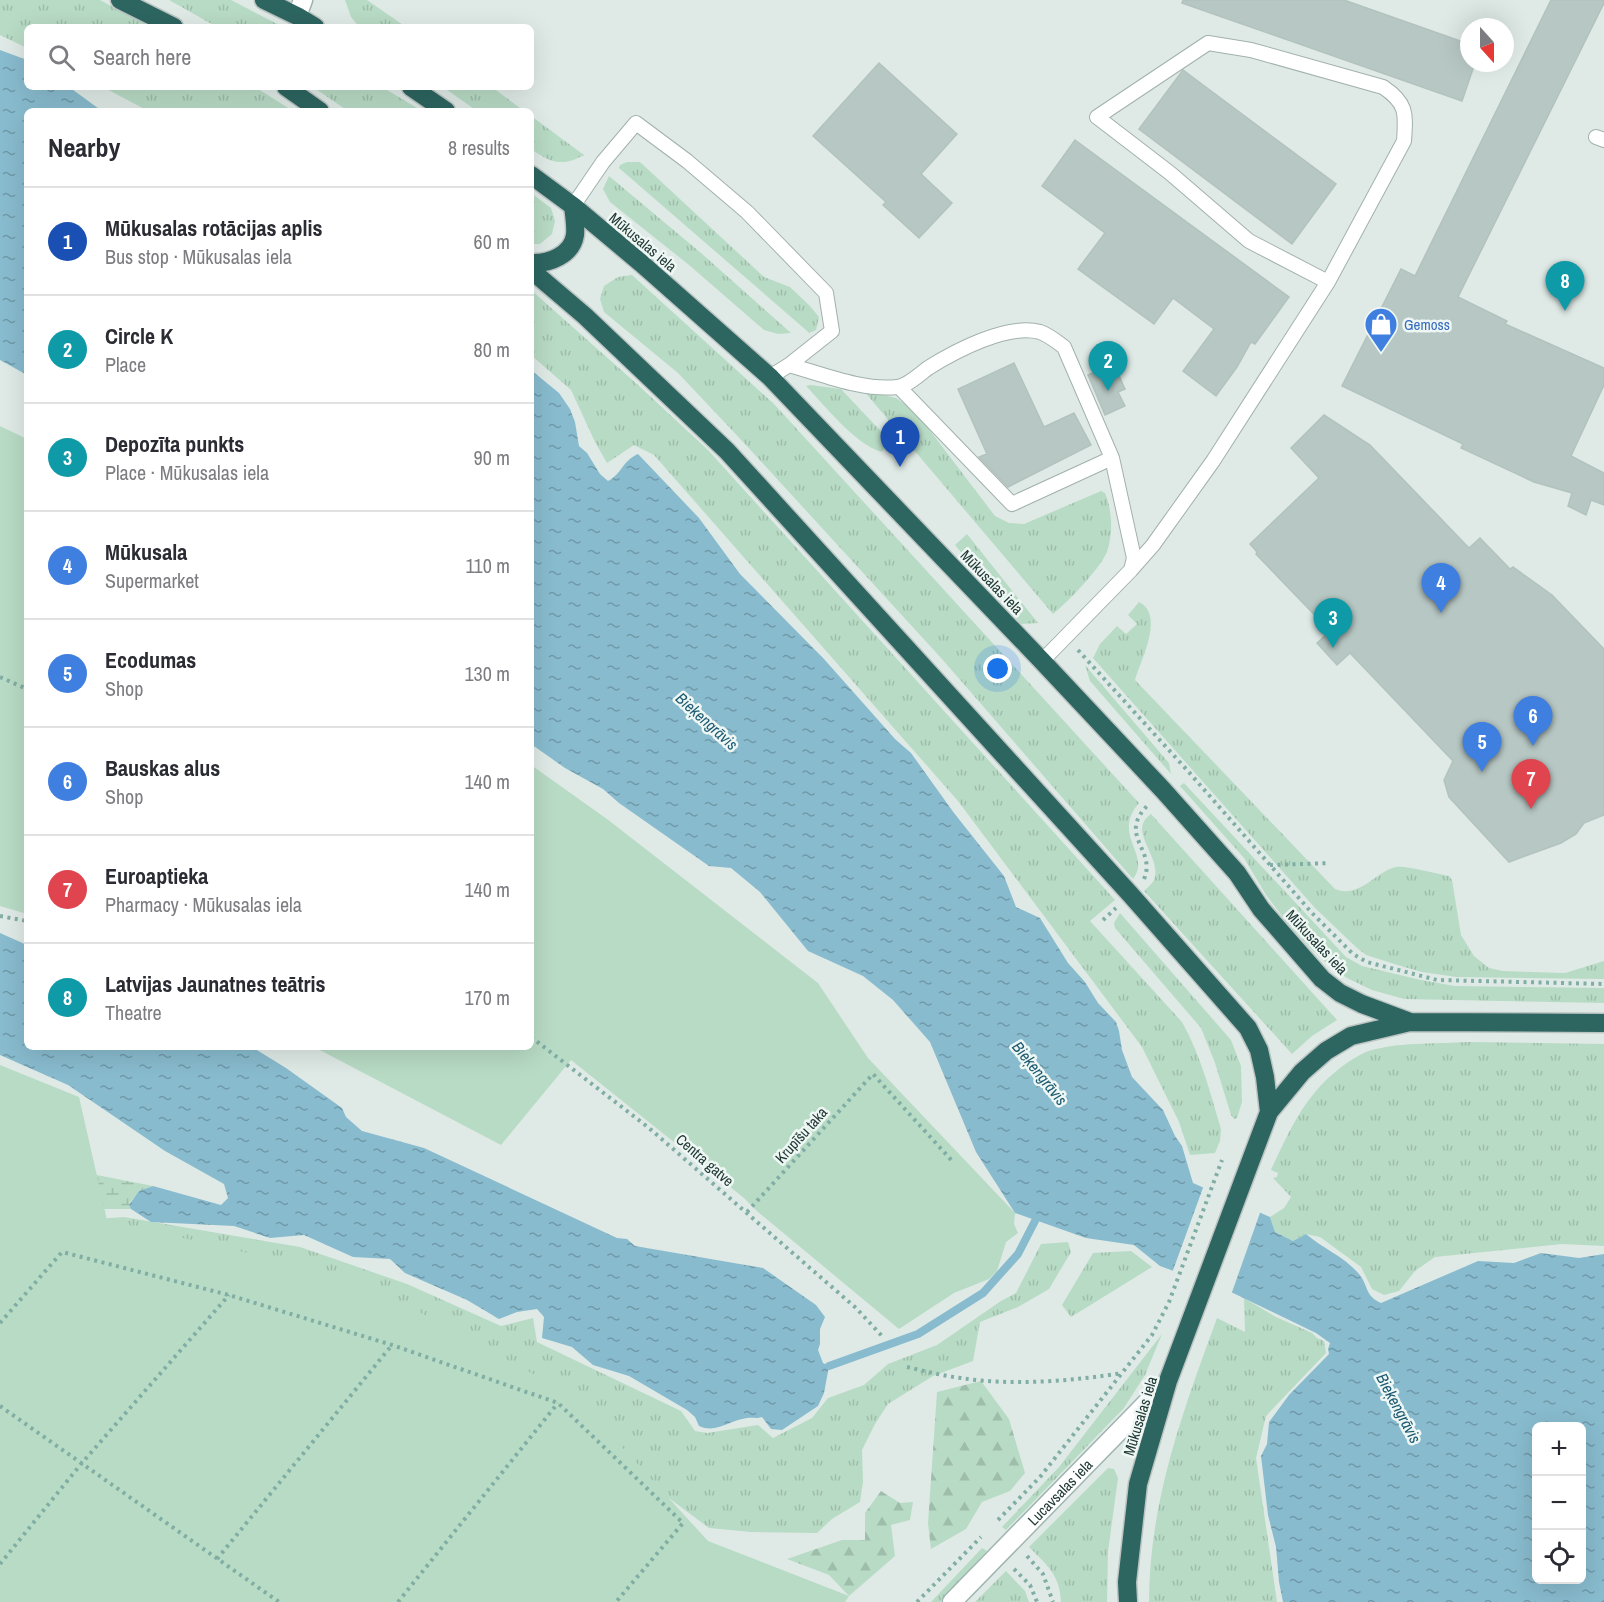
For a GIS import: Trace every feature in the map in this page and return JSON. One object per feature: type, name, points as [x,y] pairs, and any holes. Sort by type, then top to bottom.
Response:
[{"type":"highway","points":[[120,0],[168,24]]},
{"type":"highway","points":[[264,0],[300,8],[313,24]]},
{"type":"highway","points":[[290,90],[316,108]]},
{"type":"highway","points":[[415,90],[442,108]]},
{"type":"highway","name":"Mūkusalas iela","points":[[534,177],[573,206],[641,263],[770,377],[1163,790],[1237,873],[1261,909],[1322,979],[1340,993],[1410,1022]]},
{"type":"highway","points":[[534,263],[562,256],[570,247],[575,237],[573,206]]},
{"type":"highway","name":"Mūkusalas iela","points":[[534,273],[585,316],[727,452],[1130,894],[1248,1028],[1259,1050],[1269,1112]]},
{"type":"highway","name":"Mūkusalas iela","points":[[1128,1602],[1127,1582],[1138,1484],[1168,1381],[1269,1112],[1302,1072],[1326,1051],[1351,1036],[1410,1022],[1604,1023]]},
{"type":"street","name":"Lucavsalas iela","points":[[952,1602],[1168,1381]]},
{"type":"lane","points":[[1042,661],[1153,545],[1213,461],[1328,282],[1404,141],[1406,118],[1399,98],[1383,87],[1251,50],[1208,44],[1097,117],[1170,173],[1250,241],[1328,282]]},
{"type":"lane","points":[[573,206],[603,162],[636,123],[687,161],[747,212],[826,293],[832,331],[770,377]]},
{"type":"lane","points":[[789,365],[865,386],[899,387],[948,356],[983,341],[1009,332],[1040,332],[1064,347],[1112,458],[1134,558],[1131,570]]},
{"type":"lane","points":[[899,387],[1012,504],[1112,458]]},
{"type":"path","points":[[1065,637],[1187,770],[1312,913],[1353,954],[1367,962],[1437,980],[1604,984]]},
{"type":"path","points":[[0,677],[24,688]]},
{"type":"path","points":[[1103,920],[1144,880],[1147,872],[1135,832],[1135,822],[1139,813],[1187,770]]},
{"type":"path","points":[[1269,865],[1330,863]]},
{"type":"path","points":[[0,916],[24,920]]},
{"type":"path","name":"Centra gatve","points":[[534,1039],[649,1128],[856,1308],[882,1336]]},
{"type":"path","name":"Krupīšu taka","points":[[747,1212],[873,1074],[954,1163]]},
{"type":"path","points":[[1169,1302],[1222,1160]]},
{"type":"path","points":[[0,1323],[62,1252],[229,1295],[392,1345],[558,1403],[683,1523],[616,1602]]},
{"type":"path","points":[[0,1564],[81,1464],[229,1295]]},
{"type":"path","points":[[217,1559],[392,1345]]},
{"type":"path","points":[[907,1367],[963,1378],[1023,1382],[1098,1377],[1122,1373]]},
{"type":"path","points":[[398,1602],[558,1403]]},
{"type":"path","points":[[0,1406],[279,1602]]},
{"type":"path","points":[[916,1602],[981,1537]]},
{"type":"path","points":[[1010,1542],[1033,1561],[1044,1574],[1053,1602]]},
{"type":"green space","points":[[0,0],[100,0],[145,24],[24,24],[24,47],[0,35]]},
{"type":"green space","points":[[169,0],[231,0],[277,24],[212,24]]},
{"type":"green space","points":[[345,0],[367,0],[402,24],[357,24],[351,17]]},
{"type":"green space","points":[[109,90],[260,90],[288,108],[142,108]]},
{"type":"green space","points":[[317,90],[387,90],[417,108],[344,108]]},
{"type":"green space","points":[[447,90],[496,90],[520,108],[473,108]]},
{"type":"green space","points":[[534,118],[584,155],[563,162],[545,158],[534,151]]},
{"type":"green space","points":[[627,162],[640,162],[764,277],[790,287],[819,317],[816,330],[809,333],[619,168]]},
{"type":"green space","points":[[609,176],[791,333],[778,334],[764,330],[689,265],[610,202],[603,189]]},
{"type":"green space","points":[[534,195],[551,208],[555,221],[552,234],[540,244],[534,244]]},
{"type":"green space","points":[[632,275],[774,404],[1139,803],[1131,814],[1129,825],[1138,861],[1138,870],[1133,879],[942,659],[745,444],[678,373],[604,312],[600,299],[604,286],[618,277]]},
{"type":"green space","points":[[534,293],[708,450],[1115,900],[1090,921],[1182,1022],[1200,1061],[1221,1129],[1220,1141],[1215,1153],[1190,1155],[1179,1122],[1142,1047],[958,801],[654,455],[634,445],[607,463],[571,390],[534,358]]},
{"type":"green space","points":[[806,386],[841,389],[892,443],[881,452],[860,440],[840,423]]},
{"type":"green space","points":[[863,390],[896,398],[915,411],[995,516],[1009,523],[1024,524],[1101,491],[1105,493],[1111,527],[1108,549],[1076,593],[1053,614]]},
{"type":"green space","points":[[0,426],[24,438],[24,913],[0,906]]},
{"type":"green space","points":[[967,534],[1038,623],[1021,624],[955,545]]},
{"type":"green space","points":[[1139,602],[1147,608],[1151,627],[1146,650],[1135,680],[1335,889],[1352,890],[1396,867],[1413,868],[1449,876],[1452,880],[1461,935],[1474,956],[1489,968],[1503,971],[1565,973],[1604,961],[1604,979],[1456,977],[1401,966],[1366,955],[1357,948],[1315,908],[1093,658],[1100,644],[1117,626],[1126,634],[1137,624],[1128,615]]},
{"type":"green space","points":[[1085,665],[1169,763],[1171,774],[1090,681]]},
{"type":"green space","points":[[534,767],[607,819],[818,983],[868,1058],[1015,1213],[1014,1224],[1018,1233],[1006,1242],[997,1271],[989,1279],[954,1293],[899,1329],[744,1198],[571,1060],[501,1145],[320,1050],[534,1050]]},
{"type":"green space","points":[[1184,783],[1346,957],[1362,966],[1455,986],[1604,988],[1604,1003],[1404,999],[1372,990],[1347,978],[1311,949],[1286,921],[1266,895],[1244,858],[1180,786]]},
{"type":"green space","points":[[1151,814],[1337,1020],[1312,1036],[1292,1054],[1144,891],[1154,880],[1155,871],[1142,828],[1144,821]]},
{"type":"green space","points":[[1120,913],[1231,1040],[1241,1066],[1242,1102],[1237,1118],[1234,1119],[1231,1115],[1215,1063],[1201,1028],[1115,928],[1114,923]]},
{"type":"green space","points":[[1468,1042],[1604,1044],[1604,1246],[1562,1244],[1435,1257],[1415,1271],[1399,1291],[1384,1295],[1372,1289],[1361,1267],[1320,1237],[1306,1234],[1293,1241],[1275,1232],[1270,1217],[1284,1208],[1291,1197],[1273,1178],[1277,1177],[1278,1173],[1271,1170],[1299,1114],[1328,1079],[1353,1059],[1376,1049],[1410,1044]]},
{"type":"green space","points":[[0,1065],[79,1097],[107,1220],[359,1279],[577,1398],[708,1541],[849,1596],[845,1602],[0,1602]]},
{"type":"green space","points":[[0,1156],[153,1186],[139,1191],[129,1204],[131,1209],[0,1209]]},
{"type":"green space","points":[[124,1217],[300,1247],[407,1284],[501,1326],[533,1318],[537,1342],[681,1411],[695,1431],[707,1433],[758,1425],[773,1438],[812,1418],[828,1398],[864,1385],[888,1364],[937,1345],[1016,1293],[1041,1244],[1068,1242],[1071,1252],[1049,1289],[1018,1307],[980,1322],[973,1361],[933,1376],[888,1404],[862,1450],[863,1482],[860,1502],[832,1519],[817,1533],[751,1532],[709,1528],[509,1379],[83,1220]]},
{"type":"green space","points":[[1131,1251],[1152,1267],[1071,1317],[1062,1305],[1093,1253]]},
{"type":"green space","points":[[1244,1298],[1324,1341],[1326,1353],[1266,1416],[1256,1458],[1277,1602],[1149,1602],[1155,1529],[1170,1457],[1217,1318],[1245,1332]]},
{"type":"green space","points":[[1162,1334],[1145,1375],[1124,1408],[1006,1530],[1002,1527],[1059,1467]]},
{"type":"green space","points":[[981,1381],[1009,1419],[1025,1473],[1010,1491],[982,1502],[966,1529],[931,1549],[928,1523],[937,1392]]},
{"type":"green space","points":[[1108,1468],[1114,1469],[1118,1478],[1108,1552],[1107,1602],[1061,1602],[1055,1577],[1047,1565],[1029,1547]]},
{"type":"green space","points":[[881,1491],[900,1503],[913,1502],[910,1520],[891,1525],[895,1556],[849,1596],[829,1575],[787,1559],[842,1540],[865,1540],[865,1513]]},
{"type":"green space","points":[[982,1548],[987,1551],[940,1602],[931,1602]]},
{"type":"green space","points":[[1006,1571],[1025,1591],[1029,1602],[975,1602]]},
{"type":"water","points":[[0,50],[24,59],[24,90],[73,90],[98,108],[24,108],[24,373],[0,360]]},
{"type":"water","name":"Bieķengrāvis","points":[[534,372],[559,393],[570,409],[579,446],[587,453],[600,474],[608,481],[638,454],[699,518],[740,574],[824,659],[895,739],[911,753],[954,813],[1004,876],[1016,907],[1040,918],[1068,963],[1085,982],[1098,1003],[1116,1022],[1122,1050],[1132,1077],[1163,1110],[1182,1146],[1193,1183],[1270,1217],[1275,1232],[1293,1241],[1306,1234],[1353,1268],[1362,1278],[1372,1297],[1381,1303],[1478,1261],[1514,1263],[1541,1253],[1579,1258],[1604,1254],[1604,1602],[1283,1602],[1276,1547],[1268,1515],[1261,1456],[1267,1444],[1269,1422],[1289,1395],[1329,1354],[1330,1343],[1316,1333],[1233,1293],[1160,1266],[1134,1245],[1086,1238],[1015,1213],[976,1152],[930,1042],[893,1000],[863,976],[808,951],[760,892],[731,868],[709,866],[619,803],[603,789],[565,768],[534,746]]},
{"type":"water","points":[[0,933],[24,944],[24,1050],[257,1050],[342,1108],[346,1117],[362,1131],[424,1148],[617,1238],[627,1239],[635,1246],[763,1268],[816,1305],[825,1317],[820,1329],[818,1350],[823,1363],[829,1366],[824,1393],[818,1406],[782,1430],[771,1429],[762,1417],[741,1419],[717,1428],[705,1428],[699,1426],[695,1417],[687,1410],[629,1376],[593,1365],[572,1347],[542,1338],[544,1317],[537,1309],[517,1312],[499,1319],[467,1300],[405,1273],[390,1259],[353,1257],[304,1235],[270,1238],[234,1226],[151,1222],[131,1209],[129,1205],[139,1191],[153,1186],[221,1205],[228,1198],[224,1184],[165,1151],[68,1085],[0,1055]]},
{"type":"pier","points":[[1204,1185],[1261,1210],[1231,1295],[1172,1273]]},
{"type":"building","points":[[1183,0],[1344,0],[1460,41],[1460,72],[1472,72],[1462,101],[1182,3]]},
{"type":"building","points":[[1551,0],[1604,0],[1604,3],[1458,297],[1507,321],[1505,324],[1604,368],[1604,385],[1571,456],[1604,473],[1604,505],[1591,500],[1586,515],[1568,506],[1572,493],[1534,482],[1461,448],[1463,444],[1342,386],[1401,269],[1415,276]]},
{"type":"building","points":[[879,63],[957,134],[921,174],[952,203],[919,238],[883,205],[886,202],[813,136]]},
{"type":"building","points":[[1183,70],[1336,184],[1292,244],[1139,129]]},
{"type":"building","points":[[1075,140],[1289,297],[1255,344],[1251,342],[1237,367],[1216,396],[1183,371],[1214,329],[1173,298],[1154,324],[1078,269],[1105,233],[1042,186]]},
{"type":"building","points":[[1014,363],[1044,427],[1074,413],[1091,445],[1008,487],[979,457],[987,454],[958,389]]},
{"type":"building","points":[[1114,364],[1125,389],[1118,392],[1125,406],[1105,415],[1088,375]]},
{"type":"building","points":[[1324,415],[1370,445],[1469,548],[1480,538],[1510,569],[1513,567],[1552,595],[1604,649],[1604,815],[1584,823],[1576,834],[1561,843],[1509,862],[1449,797],[1444,780],[1453,761],[1350,653],[1337,665],[1317,643],[1330,631],[1256,554],[1257,552],[1250,544],[1319,478],[1291,448]]},
{"type":"waterway","points":[[829,1366],[918,1334],[983,1293],[1018,1254],[1035,1221]]},
{"type":"place","name":"Latvijas Jaunatnes teātris","points":[[1565,311]]},
{"type":"place","name":"Gemoss","points":[[1381,353]]},
{"type":"place","name":"Circle K","points":[[1108,391]]},
{"type":"place","name":"Mūkusalas rotācijas aplis","points":[[900,467]]},
{"type":"place","name":"Mūkusala","points":[[1441,613]]},
{"type":"place","name":"Depozīta punkts","points":[[1333,648]]},
{"type":"place","name":"Bauskas alus","points":[[1533,746]]},
{"type":"place","name":"Ecodumas","points":[[1482,772]]},
{"type":"place","name":"Euroaptieka","points":[[1531,809]]}]
